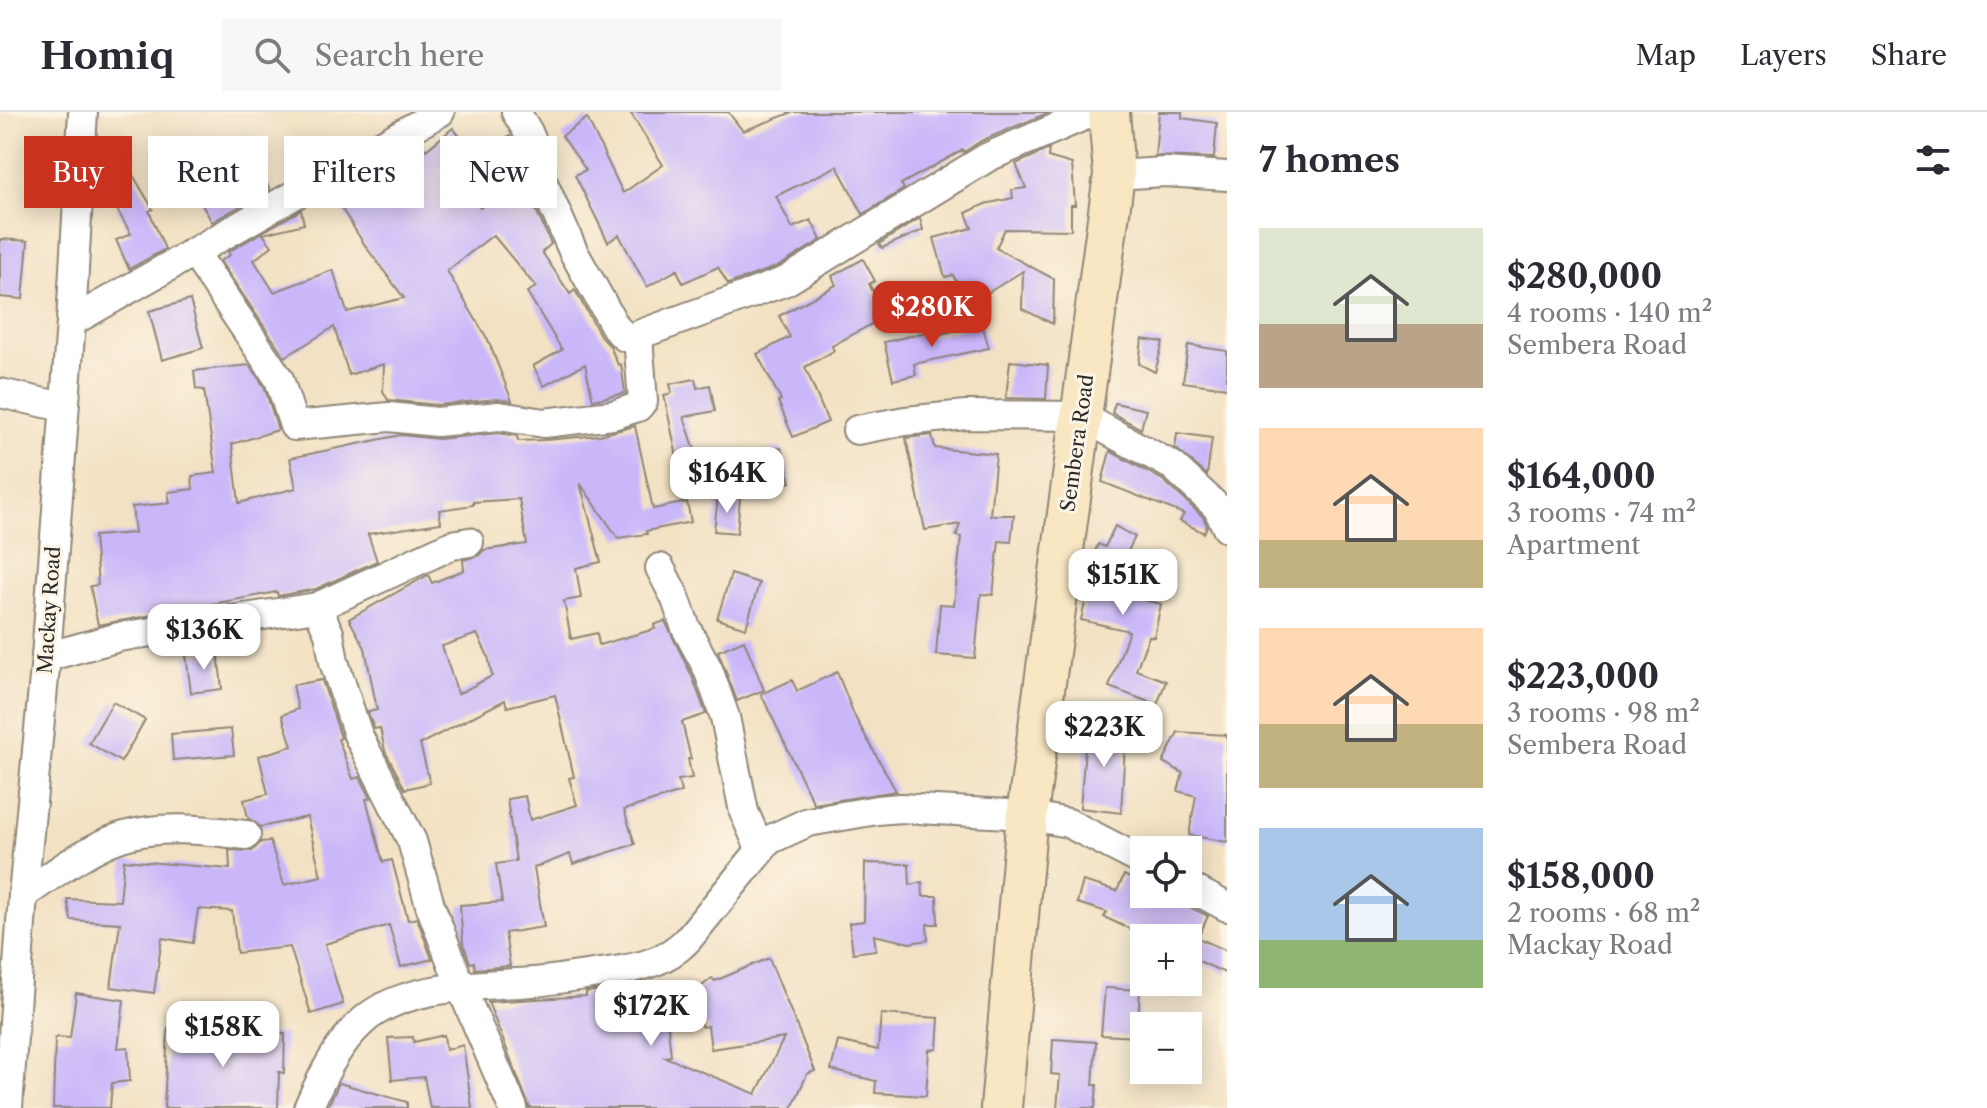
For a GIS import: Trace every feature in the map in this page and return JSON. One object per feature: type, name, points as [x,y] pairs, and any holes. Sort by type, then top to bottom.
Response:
[{"type":"street","name":"Mackay Road","points":[[8,1108],[23,895],[46,657],[83,112]]},
{"type":"street","points":[[71,322],[440,112]]},
{"type":"street","points":[[516,112],[538,156],[541,178],[573,251],[616,328],[625,337],[638,337],[786,281],[988,157],[1100,112]]},
{"type":"street","name":"Sembera Road","points":[[1001,1108],[1027,815],[1114,175],[1109,112]]},
{"type":"street","points":[[1114,175],[1165,172],[1227,176]]},
{"type":"street","points":[[194,252],[279,379],[294,426],[389,417],[437,422],[499,416],[544,423],[613,415],[638,407],[643,401],[638,337]]},
{"type":"street","points":[[0,393],[63,407]]},
{"type":"street","points":[[857,430],[966,415],[1081,416],[1173,466],[1217,507],[1227,528]]},
{"type":"street","points":[[46,657],[119,637],[317,607],[452,545],[469,542]]},
{"type":"street","points":[[660,568],[708,669],[725,717],[744,812],[760,848]]},
{"type":"street","points":[[317,607],[329,633],[334,662],[358,735],[412,841],[430,905],[461,987],[513,1108]]},
{"type":"street","points":[[308,1108],[324,1073],[364,1019],[403,1000],[461,987],[628,970],[661,960],[678,950],[688,939],[760,848],[784,831],[808,822],[900,808],[1027,815],[1068,823],[1130,855]]},
{"type":"street","points":[[23,895],[97,848],[138,833],[192,830],[246,835]]},
{"type":"street","points":[[1202,894],[1227,907]]},
{"type":"building","points":[[630,112],[728,112],[743,131],[793,112],[1050,112],[963,150],[901,184],[904,189],[863,214],[837,166],[776,196],[792,228],[811,220],[821,240],[779,266],[728,284],[718,267],[683,283],[677,270],[647,287],[619,235],[608,242],[575,175],[586,170],[562,136],[587,118],[623,193],[663,165]]},
{"type":"building","points":[[1159,112],[1182,112],[1182,118],[1217,123],[1214,158],[1155,156]]},
{"type":"building","points":[[453,128],[460,136],[443,136]]},
{"type":"building","points":[[440,139],[440,208],[534,208],[551,244],[542,252],[570,294],[575,290],[601,337],[610,346],[618,365],[621,364],[625,393],[593,400],[585,364],[544,386],[533,366],[562,350],[527,292],[536,287],[493,235],[447,271],[488,340],[512,401],[497,399],[437,405],[388,400],[383,391],[384,364],[349,375],[334,327],[285,357],[220,261],[230,255],[228,252],[301,210],[304,224],[263,234],[272,246],[254,260],[274,292],[333,270],[347,312],[404,298],[341,208],[424,208],[424,147],[426,150]]},
{"type":"building","points":[[1049,149],[1048,157],[1072,164],[1075,205],[1071,205],[1071,230],[1005,229],[996,248],[1054,279],[1053,324],[1022,309],[1023,271],[968,305],[953,275],[945,277],[934,238],[972,228],[966,213],[985,204],[1013,198],[1012,190],[1026,188],[1016,164]]},
{"type":"building","points":[[132,173],[148,201],[148,208],[153,209],[149,211],[165,249],[129,269],[116,240],[131,234],[116,208],[132,208]]},
{"type":"building","points":[[204,208],[237,208],[212,222]]},
{"type":"building","points":[[920,218],[923,230],[882,248],[879,244]]},
{"type":"building","points":[[0,239],[28,241],[23,299],[0,297]]},
{"type":"building","points":[[863,259],[875,281],[869,284],[886,316],[832,346],[834,351],[805,367],[828,422],[793,437],[778,401],[781,400],[757,354],[790,337],[779,316],[836,285],[832,276]]},
{"type":"building","points":[[190,300],[203,348],[162,360],[149,311]]},
{"type":"building","points":[[982,324],[989,348],[914,364],[916,375],[893,380],[884,342],[932,331],[933,336]]},
{"type":"building","points":[[1142,339],[1163,342],[1155,372],[1139,364]]},
{"type":"building","points":[[1188,345],[1227,351],[1227,388],[1183,382]]},
{"type":"building","points":[[1010,361],[1048,365],[1046,399],[1006,398]]},
{"type":"building","points":[[249,365],[264,386],[278,430],[232,444],[239,503],[296,488],[290,458],[401,435],[438,439],[498,433],[517,436],[518,441],[546,440],[600,435],[635,426],[653,509],[687,502],[691,522],[618,538],[580,483],[601,562],[576,568],[581,598],[564,601],[571,639],[597,633],[599,645],[655,629],[654,625],[665,621],[692,676],[706,714],[682,722],[692,778],[678,780],[681,792],[624,810],[635,844],[573,864],[570,854],[534,868],[544,927],[505,933],[510,966],[475,969],[474,962],[470,963],[463,943],[460,905],[502,902],[496,864],[516,861],[507,799],[525,796],[530,820],[577,805],[569,778],[574,777],[555,695],[507,707],[505,700],[420,744],[430,783],[405,789],[385,751],[380,728],[374,729],[368,712],[377,710],[365,648],[349,619],[428,575],[432,583],[464,570],[463,560],[484,550],[527,544],[519,499],[473,502],[473,505],[439,510],[441,523],[368,534],[377,561],[316,589],[278,596],[277,592],[98,625],[90,586],[98,585],[94,536],[135,533],[132,507],[170,503],[168,492],[193,489],[192,476],[216,473],[204,390],[196,389],[194,371]],"holes":[[[477,634],[488,656],[492,676],[458,694],[442,646]]]},
{"type":"building","points":[[695,379],[697,388],[710,385],[715,411],[684,417],[695,450],[677,457],[664,395],[672,393],[670,384]]},
{"type":"building","points":[[1115,403],[1146,410],[1141,429],[1112,413]]},
{"type":"building","points":[[1177,433],[1212,438],[1207,475],[1175,448]]},
{"type":"building","points":[[932,435],[935,448],[996,454],[990,515],[1014,515],[1011,542],[999,541],[993,595],[981,594],[975,658],[936,655],[940,604],[954,605],[961,537],[956,536],[960,524],[925,530],[906,438]]},
{"type":"building","points":[[781,448],[791,482],[743,496],[734,460]]},
{"type":"building","points":[[1110,451],[1163,480],[1203,517],[1207,526],[1204,533],[1180,521],[1184,514],[1102,482]]},
{"type":"building","points":[[718,496],[740,498],[737,533],[714,531]]},
{"type":"building","points":[[1115,526],[1135,537],[1126,555],[1130,557],[1115,593],[1161,604],[1154,637],[1149,636],[1136,670],[1166,681],[1157,705],[1109,687],[1129,631],[1081,620],[1094,566],[1090,564],[1098,544],[1105,547]]},
{"type":"building","points":[[731,574],[759,583],[746,628],[717,619]]},
{"type":"building","points":[[744,640],[764,690],[737,701],[718,651]]},
{"type":"building","points":[[218,651],[222,689],[191,693],[186,655]]},
{"type":"building","points":[[837,672],[855,717],[896,791],[814,804],[761,694],[792,680],[797,691]]},
{"type":"building","points":[[322,680],[353,779],[360,777],[371,798],[366,799],[383,862],[392,860],[408,920],[417,918],[432,959],[401,967],[389,925],[325,944],[343,1004],[311,1014],[290,947],[237,953],[232,911],[198,909],[193,943],[162,938],[154,993],[111,987],[120,923],[71,920],[67,899],[120,901],[124,860],[230,869],[229,850],[252,851],[261,842],[270,841],[284,885],[321,876],[307,817],[261,827],[248,818],[244,800],[268,794],[259,756],[292,746],[282,715],[298,709],[293,685]]},
{"type":"building","points":[[113,702],[145,720],[121,762],[89,743]]},
{"type":"building","points":[[1087,725],[1126,728],[1121,813],[1080,808]]},
{"type":"building","points":[[231,729],[234,755],[173,760],[171,734]]},
{"type":"building","points":[[1178,732],[1227,735],[1227,842],[1189,835],[1196,796],[1178,791],[1183,773],[1163,762]]},
{"type":"building","points":[[865,863],[909,864],[910,885],[922,882],[923,896],[937,896],[938,924],[927,924],[928,940],[910,943],[874,935],[876,950],[853,953],[849,923],[864,921]]},
{"type":"building","points":[[1124,875],[1130,878],[1130,908],[1192,908],[1208,916],[1202,929],[1202,924],[1130,924],[1130,929],[1104,917],[1107,912],[1077,903],[1083,881],[1117,891]]},
{"type":"building","points":[[1202,940],[1227,951],[1227,974],[1202,962]]},
{"type":"building","points":[[769,958],[815,1071],[807,1074],[792,1108],[530,1108],[488,1002],[586,996],[586,992],[617,988],[619,1023],[667,1018],[671,1056],[665,1057],[756,1094],[784,1038],[711,1049],[708,1026],[702,1027],[687,998],[712,978],[715,981]]},
{"type":"building","points":[[1105,988],[1130,989],[1130,996],[1140,996],[1139,1012],[1130,1012],[1130,1037],[1101,1035]]},
{"type":"building","points":[[76,993],[124,1000],[118,1048],[128,1047],[130,1081],[112,1083],[110,1108],[53,1108],[55,1037],[70,1038]]},
{"type":"building","points":[[881,1014],[939,1018],[937,1049],[929,1050],[926,1096],[875,1093],[876,1081],[831,1070],[838,1041],[878,1050]]},
{"type":"building","points":[[168,1028],[285,1034],[284,1073],[279,1072],[278,1108],[164,1108]]},
{"type":"building","points":[[444,1035],[446,1050],[463,1045],[472,1108],[430,1108],[424,1077],[392,1080],[388,1038],[413,1037],[414,1042]]},
{"type":"building","points":[[1053,1039],[1096,1042],[1095,1108],[1057,1108],[1060,1075],[1051,1074]]},
{"type":"building","points":[[339,1083],[407,1102],[407,1108],[327,1108]]}]
